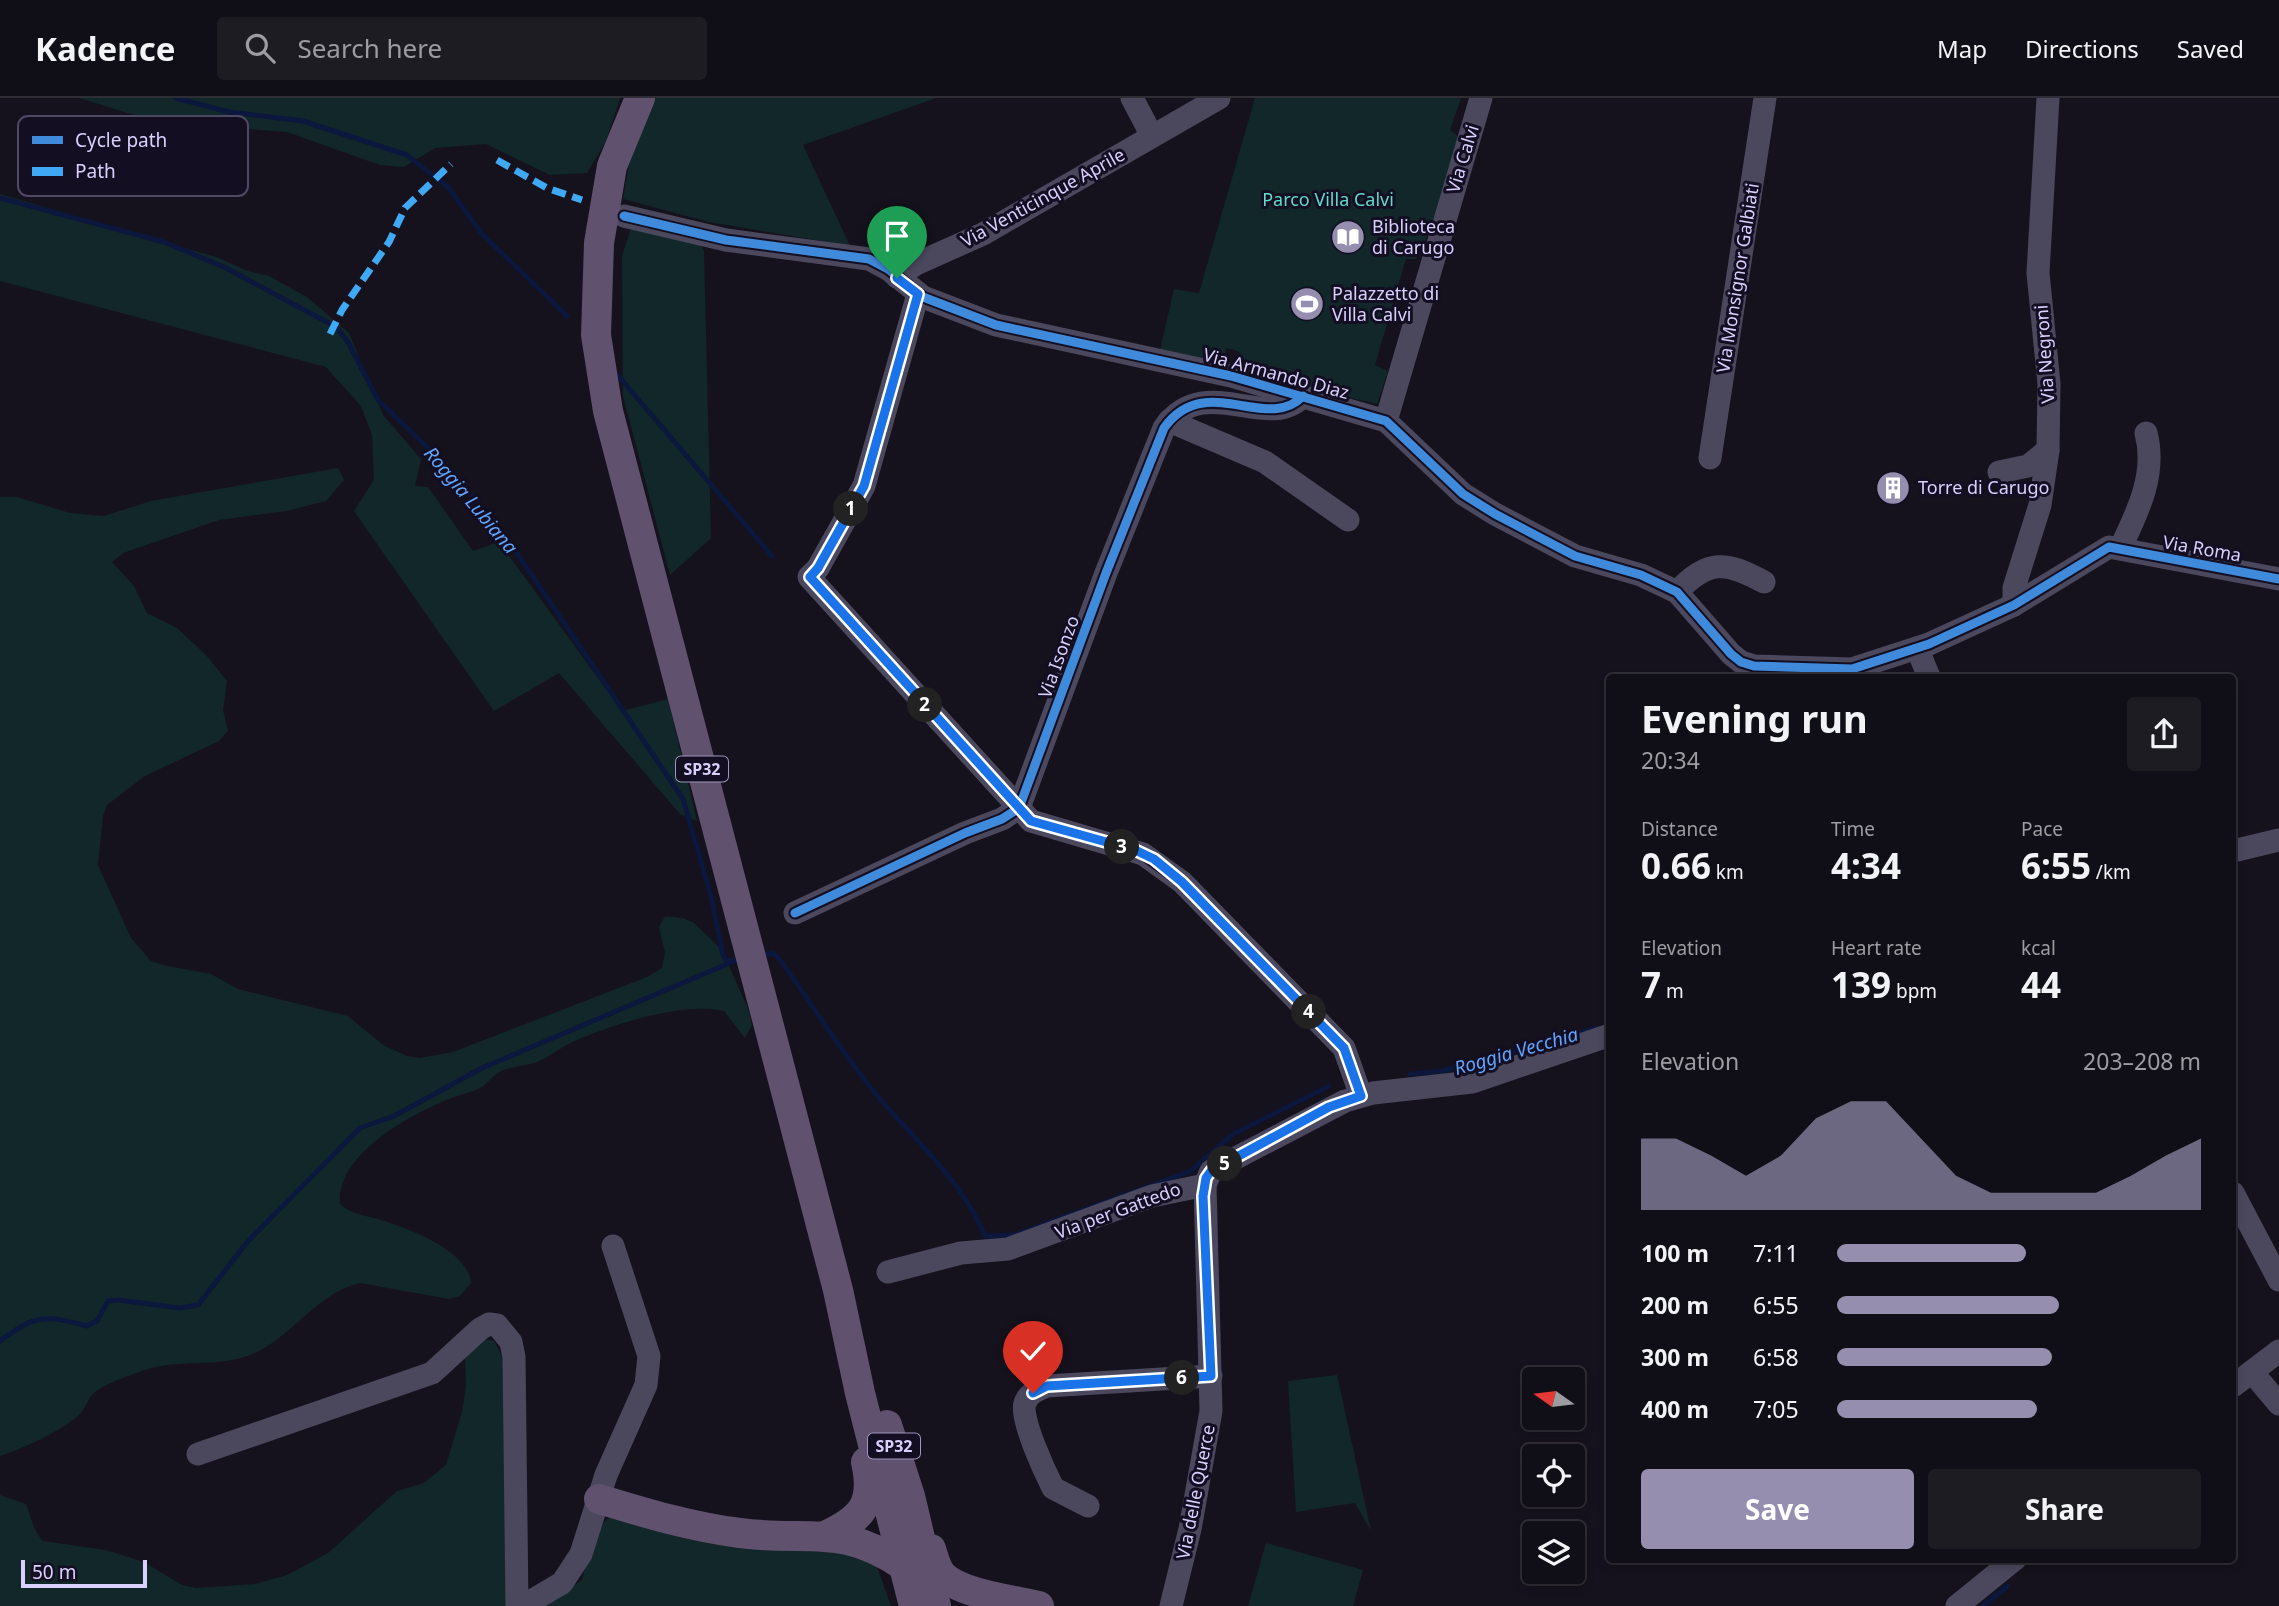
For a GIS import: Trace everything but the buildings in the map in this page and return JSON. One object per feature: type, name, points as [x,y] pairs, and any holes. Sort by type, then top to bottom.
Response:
[{"type":"main road","name":"SP32","points":[[640,98],[612,166],[599,243],[596,335],[608,411],[838,1290],[860,1393],[915,1606]]},
{"type":"main road","name":"SP32","points":[[838,1290],[882,1409],[915,1518],[936,1606]]},
{"type":"main road","points":[[827,1535],[851,1524],[862,1512],[868,1496],[869,1477],[863,1443],[860,1393]]},
{"type":"main road","points":[[599,1499],[659,1516],[739,1533],[777,1536],[827,1535],[872,1545],[904,1566]]},
{"type":"main road","points":[[915,1518],[929,1540],[936,1566],[947,1580],[995,1602],[1039,1606]]},
{"type":"street","points":[[1132,98],[1152,136]]},
{"type":"street","name":"Via Venticinque Aprile","points":[[897,278],[916,264],[983,234],[1219,98]]},
{"type":"street","name":"Via Calvi","points":[[1386,421],[1481,98]]},
{"type":"street","name":"Via Monsignor Galbiati","points":[[1710,458],[1765,98]]},
{"type":"street","name":"Via Negroni","points":[[2014,605],[2014,588],[2040,505],[2048,450],[2049,384],[2038,273],[2048,98]]},
{"type":"street","name":"Via Armando Diaz","points":[[624,216],[726,240],[852,255],[879,263],[918,294],[938,305],[996,325],[1233,376],[1386,421],[1455,487],[1495,514],[1575,556],[1641,575],[1677,592],[1707,629],[1741,662],[1765,668],[1860,672],[2014,605],[2103,549],[2120,549]]},
{"type":"street","points":[[918,294],[864,486],[818,568],[810,577],[1018,808],[1039,825],[1135,850],[1167,870],[1344,1048],[1361,1096]]},
{"type":"street","points":[[1303,397],[1299,401],[1272,408],[1199,402],[1185,407],[1169,421],[1265,462],[1348,520]]},
{"type":"street","name":"Via Isonzo","points":[[1018,808],[1106,573],[1169,421]]},
{"type":"street","points":[[2120,549],[2136,518],[2147,482],[2146,433]]},
{"type":"street","points":[[1999,472],[2028,466],[2048,450]]},
{"type":"street","name":"Via Roma","points":[[2120,549],[2279,579]]},
{"type":"street","points":[[1677,592],[1703,570],[1719,565],[1739,568],[1763,582]]},
{"type":"street","points":[[1917,648],[1928,674]]},
{"type":"street","points":[[795,913],[965,833],[1002,819],[1018,808]]},
{"type":"street","points":[[2236,850],[2279,840]]},
{"type":"street","name":"Via per Gattedo","points":[[888,1272],[961,1253],[1008,1249],[1152,1196],[1205,1185],[1211,1171],[1329,1107],[1361,1096],[1472,1082],[1606,1036]]},
{"type":"street","name":"Via delle Querce","points":[[1171,1606],[1202,1468],[1211,1411],[1205,1185]]},
{"type":"street","points":[[2236,1199],[2279,1280]]},
{"type":"street","points":[[523,1606],[562,1583],[572,1570],[593,1523],[606,1475],[646,1385],[649,1356],[619,1272],[613,1246]]},
{"type":"street","points":[[198,1454],[432,1373],[480,1329],[489,1324],[497,1325],[511,1342],[514,1357],[517,1606]]},
{"type":"street","points":[[2236,1384],[2279,1351]]},
{"type":"street","points":[[2252,1372],[2279,1404]]},
{"type":"street","points":[[1088,1506],[1053,1489],[1024,1416],[1025,1402],[1029,1397],[1047,1386],[1211,1376]]},
{"type":"street","points":[[1957,1606],[2010,1563]]},
{"type":"green space","points":[[79,98],[620,98],[606,141],[587,173],[550,175],[486,144],[435,148],[404,167],[380,165],[287,132],[248,129],[248,116],[137,116]]},
{"type":"green space","points":[[650,98],[936,98],[803,145],[850,246],[709,222],[623,199],[631,153]]},
{"type":"green space","name":"Parco Villa Calvi","points":[[1255,98],[1461,98],[1450,130],[1459,137],[1447,181],[1420,255],[1415,259],[1406,259],[1375,365],[1388,371],[1377,404],[1244,372],[1239,364],[1240,352],[1227,348],[1219,366],[1159,354],[1174,289],[1199,293]]},
{"type":"green space","points":[[0,194],[216,257],[248,271],[269,276],[307,297],[349,333],[383,415],[421,459],[415,486],[428,487],[473,551],[499,542],[622,711],[668,699],[697,821],[680,814],[559,673],[494,711],[354,511],[374,480],[372,435],[361,406],[326,367],[0,281]]},
{"type":"green space","points":[[632,225],[696,239],[704,250],[711,538],[670,575],[623,396],[622,256]]},
{"type":"green space","points":[[338,468],[344,480],[326,501],[287,511],[219,520],[123,553],[112,562],[134,586],[147,613],[177,628],[206,655],[227,681],[223,710],[228,731],[219,741],[145,776],[107,805],[103,816],[98,865],[131,938],[151,961],[211,974],[238,989],[348,1016],[383,1045],[407,1056],[420,1058],[453,1052],[647,977],[662,968],[665,952],[659,927],[665,916],[683,918],[694,923],[722,950],[749,1011],[752,1025],[745,1038],[724,1011],[690,1009],[612,1027],[573,1041],[537,1062],[500,1071],[480,1088],[433,1106],[396,1126],[362,1153],[342,1186],[340,1204],[354,1213],[421,1235],[449,1251],[468,1271],[471,1283],[460,1296],[449,1299],[360,1283],[346,1287],[320,1303],[259,1351],[230,1360],[154,1367],[117,1380],[95,1392],[80,1414],[64,1426],[31,1444],[0,1456],[0,497],[17,497],[70,513],[104,516],[151,501]]},
{"type":"green space","points":[[482,1338],[494,1341],[504,1360],[507,1606],[0,1606],[0,1495],[26,1504],[34,1528],[43,1541],[106,1550],[144,1562],[182,1585],[196,1588],[255,1584],[287,1575],[328,1553],[397,1491],[424,1483],[446,1465],[462,1412],[466,1386],[465,1358]]},
{"type":"green space","points":[[1337,1375],[1371,1531],[1355,1503],[1296,1512],[1288,1381]]},
{"type":"green space","points":[[611,1516],[865,1554],[877,1567],[891,1606],[540,1606],[582,1580],[594,1537]]},
{"type":"green space","points":[[1266,1543],[1363,1570],[1353,1606],[1248,1606]]},
{"type":"waterway","points":[[176,98],[229,112],[303,121],[407,155],[449,188],[481,233],[567,316]]},
{"type":"waterway","name":"Roggia Lubiana","points":[[0,198],[164,242],[226,268],[336,327],[348,342],[378,400],[450,469],[504,534],[683,799],[711,896],[723,955],[726,960],[735,961]]},
{"type":"waterway","points":[[615,372],[772,556]]},
{"type":"waterway","points":[[763,956],[773,953],[781,961],[859,1073],[962,1194],[985,1236],[1014,1235],[1191,1171],[1233,1134],[1329,1086]]},
{"type":"waterway","points":[[0,1341],[32,1321],[41,1319],[87,1326],[97,1321],[108,1301],[180,1308],[198,1305],[249,1240],[360,1128],[394,1116],[482,1068],[732,962]]},
{"type":"waterway","name":"Roggia Vecchia","points":[[1410,1074],[1442,1071],[1597,1028]]},
{"type":"waterway","points":[[1983,1606],[2008,1586]]},
{"type":"marked path","points":[[497,160],[547,188],[582,200]]},
{"type":"marked path","points":[[330,334],[342,310],[389,242],[405,208],[451,164]]},
{"type":"cycle path","points":[[624,216],[726,240],[869,259],[888,269],[923,297],[996,325],[1231,376],[1386,421],[1463,494],[1495,514],[1575,556],[1641,575],[1677,592],[1731,654],[1741,662],[1754,666],[1852,669],[1929,644],[2014,605],[2109,547],[2279,579]]},
{"type":"cycle path","points":[[795,913],[965,833],[1002,819],[1019,808],[1106,573],[1164,428],[1180,412],[1198,404],[1217,402],[1272,409],[1288,406],[1303,396]]},
{"type":"cycle path","points":[[1143,854],[1182,882],[1344,1048]]},
{"type":"place","name":"Biblioteca di Carugo","points":[[1348,237]]},
{"type":"place","name":"Palazzetto di Villa Calvi","points":[[1307,304]]},
{"type":"place","name":"Torre di Carugo","points":[[1893,488]]},
{"type":"route","points":[[897,278],[918,294],[864,486],[818,568],[810,577],[1031,821],[1135,850],[1154,859],[1182,882],[1344,1048],[1361,1096],[1329,1107],[1211,1171],[1206,1178],[1203,1196],[1211,1376],[1047,1386],[1033,1393]]}]
